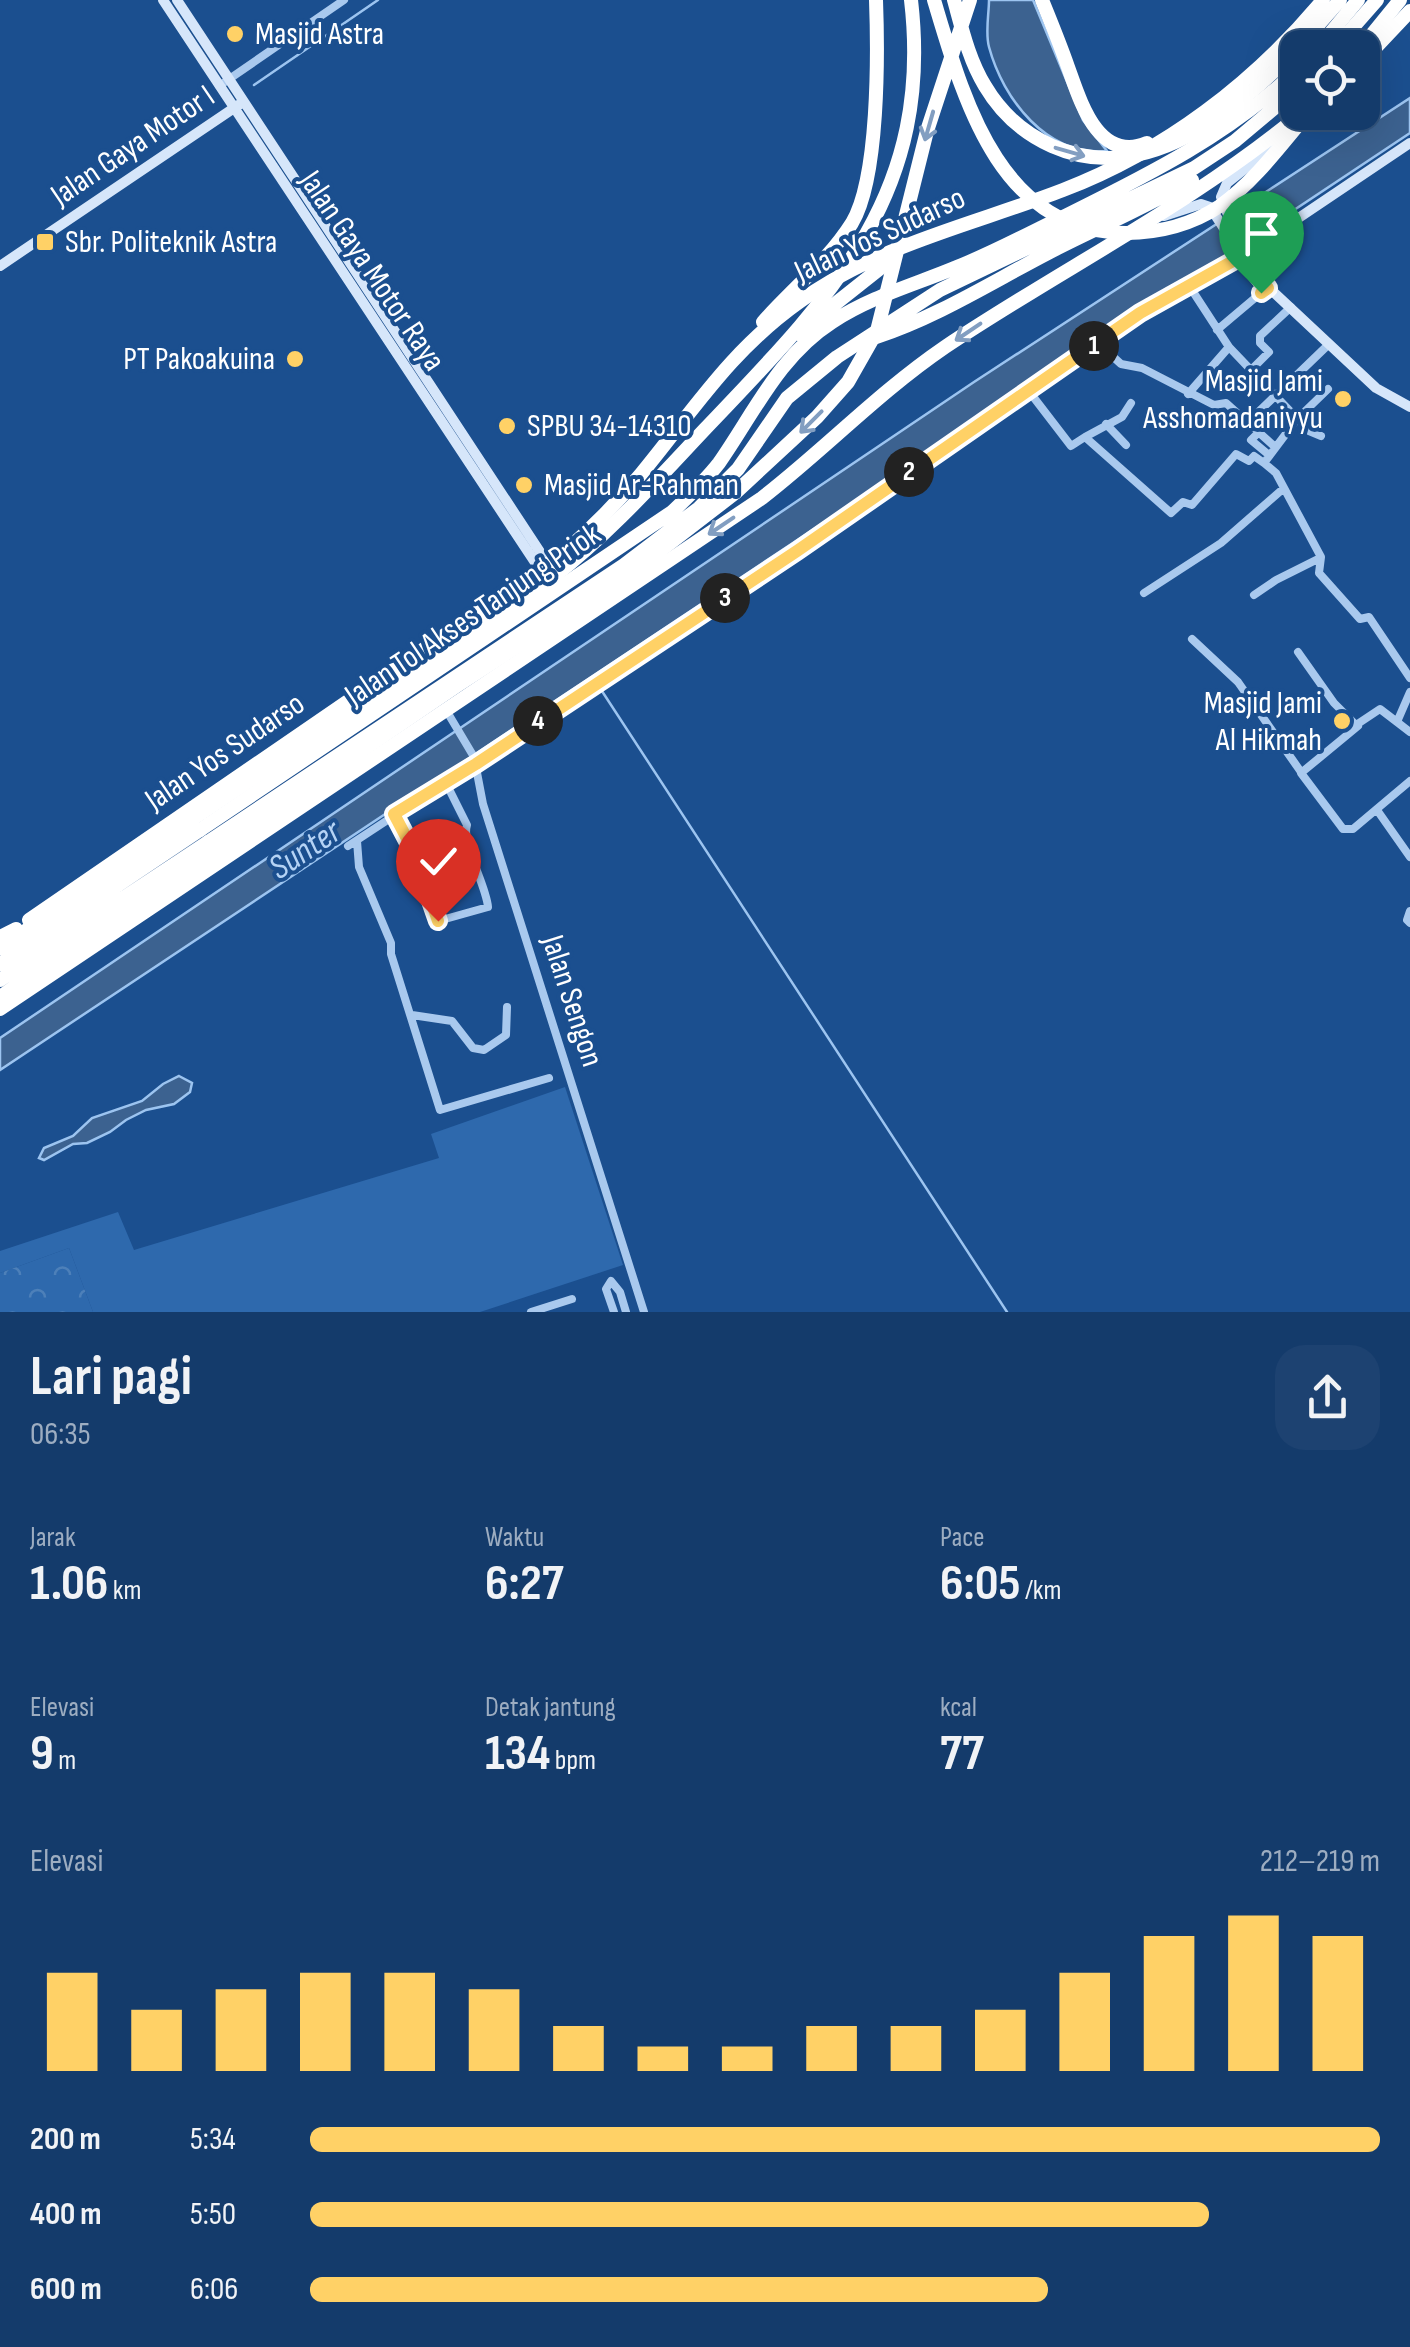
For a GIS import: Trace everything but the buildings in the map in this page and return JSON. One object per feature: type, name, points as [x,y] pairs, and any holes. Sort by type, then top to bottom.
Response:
[{"type":"highway","points":[[724,367],[830,252],[853,221],[865,189],[876,81],[876,0]]},
{"type":"highway","points":[[0,942],[552,578],[623,515],[796,334],[862,246],[894,172],[906,125],[914,69],[911,0]]},
{"type":"highway","points":[[934,0],[969,108],[999,163],[1024,193],[1080,227],[1150,232],[1203,216],[1257,174],[1294,130]]},
{"type":"highway","points":[[954,0],[978,74],[1002,110],[1037,139],[1079,156],[1106,159],[1165,147],[1213,122],[1264,82],[1280,62]]},
{"type":"highway","points":[[0,997],[458,685],[636,570],[735,492],[817,418],[848,382],[875,334],[927,131],[970,0]]},
{"type":"highway","points":[[1042,0],[1082,106],[1096,130],[1120,146],[1138,147],[1156,139],[1210,102],[1280,41]]},
{"type":"highway","points":[[1326,0],[1333,22],[1344,36],[1365,44],[1382,40],[1410,11]]},
{"type":"highway","name":"Jalan Yos Sudarso","points":[[1304,30],[1326,0]]},
{"type":"highway","points":[[1308,30],[1340,0]]},
{"type":"highway","points":[[1333,30],[1358,0]]},
{"type":"highway","points":[[1349,30],[1377,0]]},
{"type":"highway","points":[[1376,30],[1400,0]]},
{"type":"highway","name":"Jalan Yos Sudarso","points":[[0,942],[544,567],[591,528],[640,476],[724,367],[773,322],[823,286],[938,232],[1062,191],[1128,162],[1214,106],[1280,54]]},
{"type":"highway","name":"Jalan Tol Akses Tanjung Priok","points":[[0,980],[564,596],[658,523],[716,468],[763,392],[814,334],[884,293],[956,268],[1136,181],[1280,101]]},
{"type":"highway","name":"Jalan Tol Akses Tanjung Priok","points":[[0,964],[700,508],[738,469],[787,398],[856,344],[940,290],[1172,180],[1236,141],[1280,104]]},
{"type":"highway","points":[[1260,146],[1280,112]]},
{"type":"highway","points":[[0,1009],[762,498],[827,446],[882,394],[940,351],[1014,301],[1149,220],[1283,130]]},
{"type":"highway","points":[[856,344],[918,322],[1096,228],[1148,206],[1194,178],[1217,174]]},
{"type":"highway","points":[[787,362],[800,338],[835,304],[879,268],[938,232]]},
{"type":"highway","points":[[39,914],[32,927],[38,949],[59,961],[80,957]]},
{"type":"highway","points":[[0,964],[10,983],[8,1000],[0,1009]]},
{"type":"street","points":[[224,82],[344,0]]},
{"type":"street","name":"Jalan Gaya Motor Raya","points":[[172,3],[544,567]]},
{"type":"street","name":"Jalan Gaya Motor I","points":[[0,266],[239,105]]},
{"type":"street","points":[[1221,214],[1221,197],[1227,183],[1288,130]]},
{"type":"street","points":[[549,1078],[440,1110],[391,954],[391,943],[352,843],[797,551],[1098,343],[1410,143]]},
{"type":"street","points":[[1149,220],[1201,204],[1221,214],[1271,289],[1382,392],[1410,407]]},
{"type":"street","points":[[1188,284],[1229,347],[1297,419],[1321,436]]},
{"type":"street","points":[[1217,330],[1271,289]]},
{"type":"street","points":[[1251,370],[1270,352],[1260,342],[1260,336],[1291,307]]},
{"type":"street","points":[[1098,343],[1121,364],[1149,371],[1214,405],[1226,403],[1274,446]]},
{"type":"street","points":[[1248,422],[1328,345]]},
{"type":"street","points":[[1188,394],[1229,347]]},
{"type":"street","points":[[1266,459],[1297,419],[1328,389]]},
{"type":"street","points":[[1028,390],[1071,446],[1122,417],[1131,402]]},
{"type":"street","points":[[1106,424],[1126,445]]},
{"type":"street","points":[[1258,432],[1252,440],[1276,474],[1320,558],[1319,573],[1360,619],[1370,617],[1410,678]]},
{"type":"street","points":[[1085,437],[1171,513],[1182,502],[1192,505],[1236,454],[1249,461],[1254,456],[1266,459]]},
{"type":"street","points":[[1144,593],[1220,543],[1284,488]]},
{"type":"street","points":[[1254,595],[1320,558]]},
{"type":"street","points":[[1195,638],[1256,705],[1342,829],[1352,829],[1410,781]]},
{"type":"street","points":[[1298,652],[1334,703],[1358,725]]},
{"type":"street","points":[[1383,662],[1393,654]]},
{"type":"street","points":[[1225,686],[1234,678]]},
{"type":"street","points":[[1398,722],[1410,692]]},
{"type":"street","points":[[1256,705],[1267,699]]},
{"type":"street","points":[[1301,772],[1380,708],[1410,732]]},
{"type":"street","name":"Jalan Sengon","points":[[445,709],[475,761],[483,804],[644,1312]]},
{"type":"street","points":[[394,814],[414,852],[438,921],[488,906],[464,833],[467,825],[446,781]]},
{"type":"street","points":[[1377,810],[1410,857]]},
{"type":"street","points":[[1410,912],[1406,920],[1410,923]]},
{"type":"street","points":[[412,1014],[452,1021],[473,1048],[484,1050],[506,1035],[507,1008]]},
{"type":"street","points":[[614,1312],[606,1289],[611,1281],[620,1292],[626,1312]]},
{"type":"street","points":[[531,1312],[572,1299]]},
{"type":"green space","points":[[565,1087],[623,1265],[480,1312],[93,1312],[69,1248],[0,1273],[0,1251],[118,1212],[134,1250],[439,1158],[431,1134]]},
{"type":"green space","points":[[69,1248],[93,1312],[0,1312],[0,1273]]},
{"type":"water","points":[[989,0],[1033,0],[1083,120],[1107,151],[1065,145],[1031,121],[1017,104],[989,47]]},
{"type":"water","name":"Sunter","points":[[1410,98],[1410,133],[0,1070],[0,1038],[974,382],[1361,130],[1380,130],[1380,118]]},
{"type":"water","points":[[179,1076],[192,1083],[190,1092],[174,1104],[146,1110],[87,1143],[73,1144],[44,1160],[39,1158],[44,1148],[73,1136],[92,1118],[142,1101]]},
{"type":"waterway","points":[[254,85],[378,0]]},
{"type":"waterway","points":[[598,685],[1007,1312]]},
{"type":"place","name":"Masjid Astra","points":[[235,34]]},
{"type":"place","name":"Sbr. Politeknik Astra","points":[[45,242]]},
{"type":"place","name":"PT Pakoakuina","points":[[295,359]]},
{"type":"place","name":"Masjid Jami Asshomadaniyyu","points":[[1343,399]]},
{"type":"place","name":"SPBU 34-14310","points":[[507,426]]},
{"type":"place","name":"Masjid Ar-Rahman","points":[[524,485]]},
{"type":"place","name":"Masjid Jami Al Hikmah","points":[[1342,721]]},
{"type":"route","points":[[438,921],[414,852],[394,814],[797,551],[1140,313],[1188,284],[1242,256],[1268,288],[1261,293]]}]
